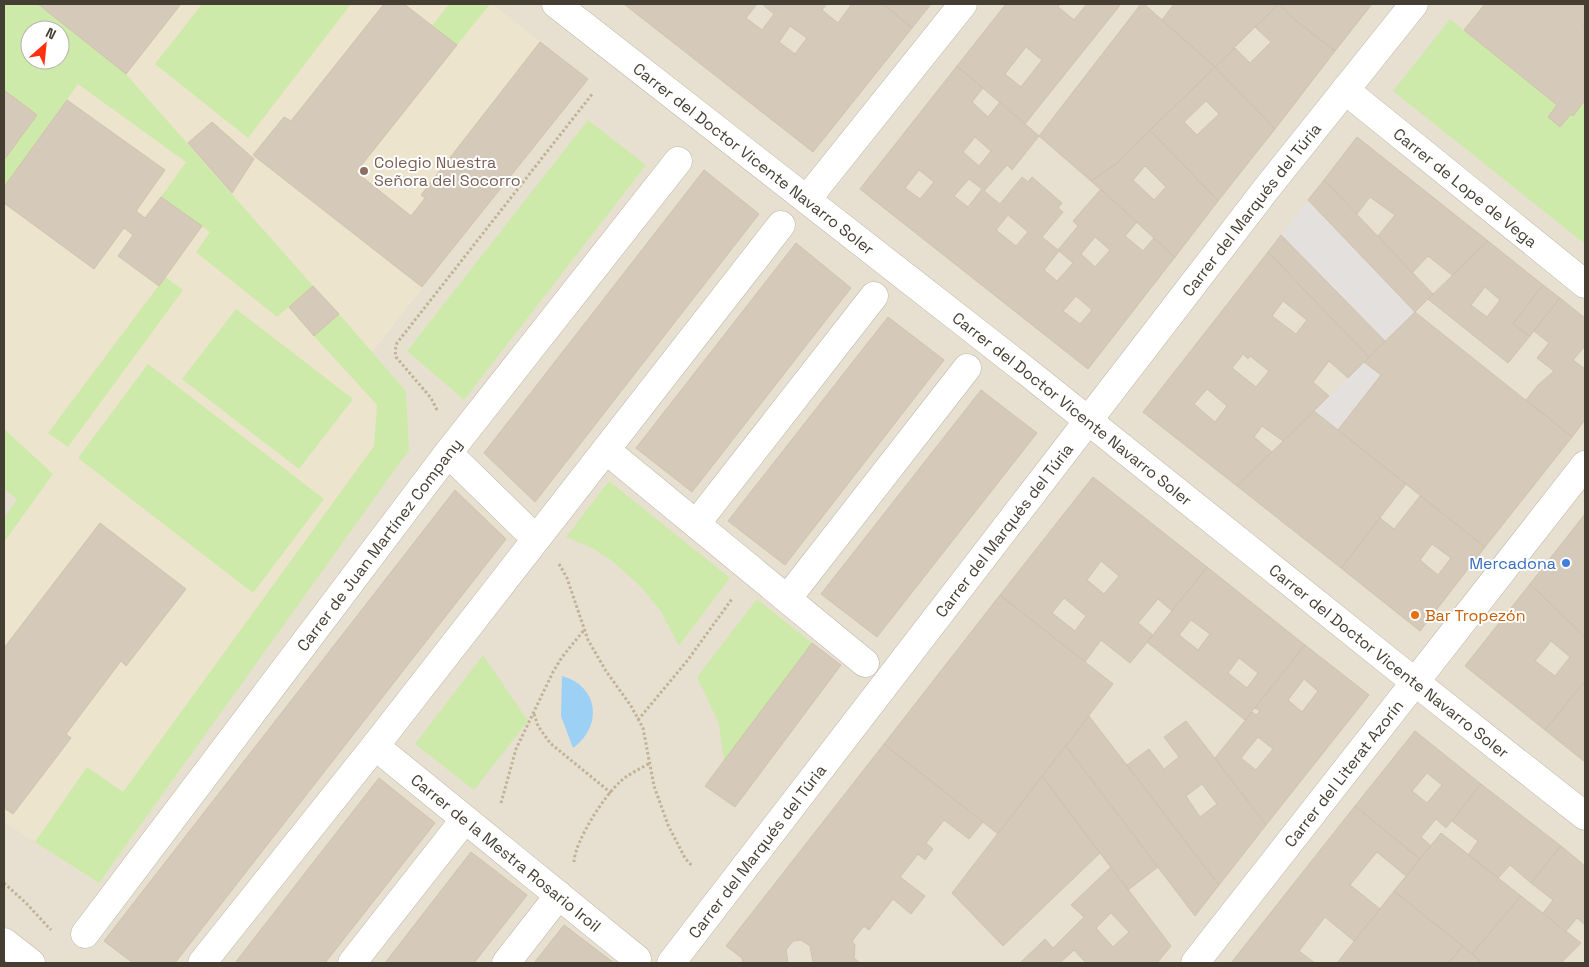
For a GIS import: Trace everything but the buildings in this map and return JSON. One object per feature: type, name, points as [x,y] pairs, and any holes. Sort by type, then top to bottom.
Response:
[{"type":"street","name":"Carrer del Doctor Vicente Navarro Soler","points":[[556,4],[807,199],[1585,816]]},
{"type":"street","points":[[807,199],[963,4]]},
{"type":"street","name":"Carrer del Marqués del Túria","points":[[672,963],[1268,188],[1414,4]]},
{"type":"street","name":"Carrer de Lope de Vega","points":[[1345,90],[1585,284]]},
{"type":"street","name":"Carrer de Juan Martínez Company","points":[[86,934],[448,453],[678,161]]},
{"type":"street","points":[[202,963],[375,746],[781,225]]},
{"type":"street","points":[[696,524],[874,296]]},
{"type":"street","points":[[787,599],[967,368]]},
{"type":"street","points":[[606,450],[865,663]]},
{"type":"street","points":[[448,453],[536,539]]},
{"type":"street","name":"Carrer del Literat Azorín","points":[[1194,963],[1585,465]]},
{"type":"street","name":"Carrer de la Mestra Rosario Iroil","points":[[375,746],[637,959]]},
{"type":"street","points":[[352,963],[465,819]]},
{"type":"street","points":[[506,963],[559,895]]},
{"type":"street","points":[[4,942],[31,963]]},
{"type":"path","points":[[448,453],[443,446],[436,409],[431,398],[396,357],[397,343],[593,93]]},
{"type":"path","points":[[536,539],[552,555],[567,578],[588,640],[643,728],[654,786],[668,825],[692,868]]},
{"type":"path","points":[[638,720],[687,661],[753,571]]},
{"type":"path","points":[[498,811],[516,749],[562,657],[584,630]]},
{"type":"path","points":[[534,713],[538,726],[550,743],[611,793]]},
{"type":"path","points":[[576,868],[574,861],[576,848],[604,801],[620,782],[650,763]]},
{"type":"path","points":[[4,883],[52,931]]},
{"type":"shaded area","points":[[4,4],[1585,4],[1585,963],[4,963]]},
{"type":"shaded area","points":[[4,4],[492,4],[588,79],[372,352],[406,391],[409,450],[99,883],[4,822],[4,518],[17,499],[4,489]]},
{"type":"shaded area","points":[[1324,180],[1433,294],[1415,312],[1572,437],[1485,547],[1314,411],[1369,357],[1268,252]]},
{"type":"green space","points":[[4,4],[38,4],[58,20],[20,20],[20,70],[70,70],[70,29],[126,74],[313,286],[277,317],[196,252],[210,232],[161,197],[186,162],[78,84],[4,187],[4,160],[37,115],[4,90]]},
{"type":"green space","points":[[202,4],[351,4],[248,138],[155,64]]},
{"type":"green space","points":[[449,4],[490,4],[457,45],[432,26]]},
{"type":"green space","points":[[1450,19],[1557,105],[1548,117],[1560,127],[1571,114],[1573,116],[1585,100],[1585,244],[1393,91]]},
{"type":"green space","points":[[588,120],[646,165],[464,400],[407,351]]},
{"type":"green space","points":[[165,277],[183,290],[68,447],[48,433]]},
{"type":"green space","points":[[236,309],[353,399],[299,469],[182,379]]},
{"type":"green space","points":[[339,314],[406,391],[409,450],[99,883],[35,842],[87,767],[123,792],[374,446],[377,405],[314,336]]},
{"type":"green space","points":[[148,364],[324,499],[253,593],[78,458]]},
{"type":"green space","points":[[4,429],[53,474],[4,542],[4,518],[17,499],[4,489]]},
{"type":"green space","points":[[609,481],[730,578],[679,646],[660,610],[640,586],[611,560],[592,548],[566,537]]},
{"type":"green space","points":[[757,599],[812,643],[724,761],[719,724],[697,677]]},
{"type":"green space","points":[[483,655],[528,721],[474,790],[415,744]]},
{"type":"water","points":[[562,676],[584,688],[590,697],[593,707],[589,729],[583,739],[573,748],[561,716]]},
{"type":"place","name":"Colegio Nuestra Señora del Socorro","points":[[364,171]]},
{"type":"place","name":"Mercadona","points":[[1566,563]]},
{"type":"place","name":"Bar Tropezón","points":[[1415,615]]}]
